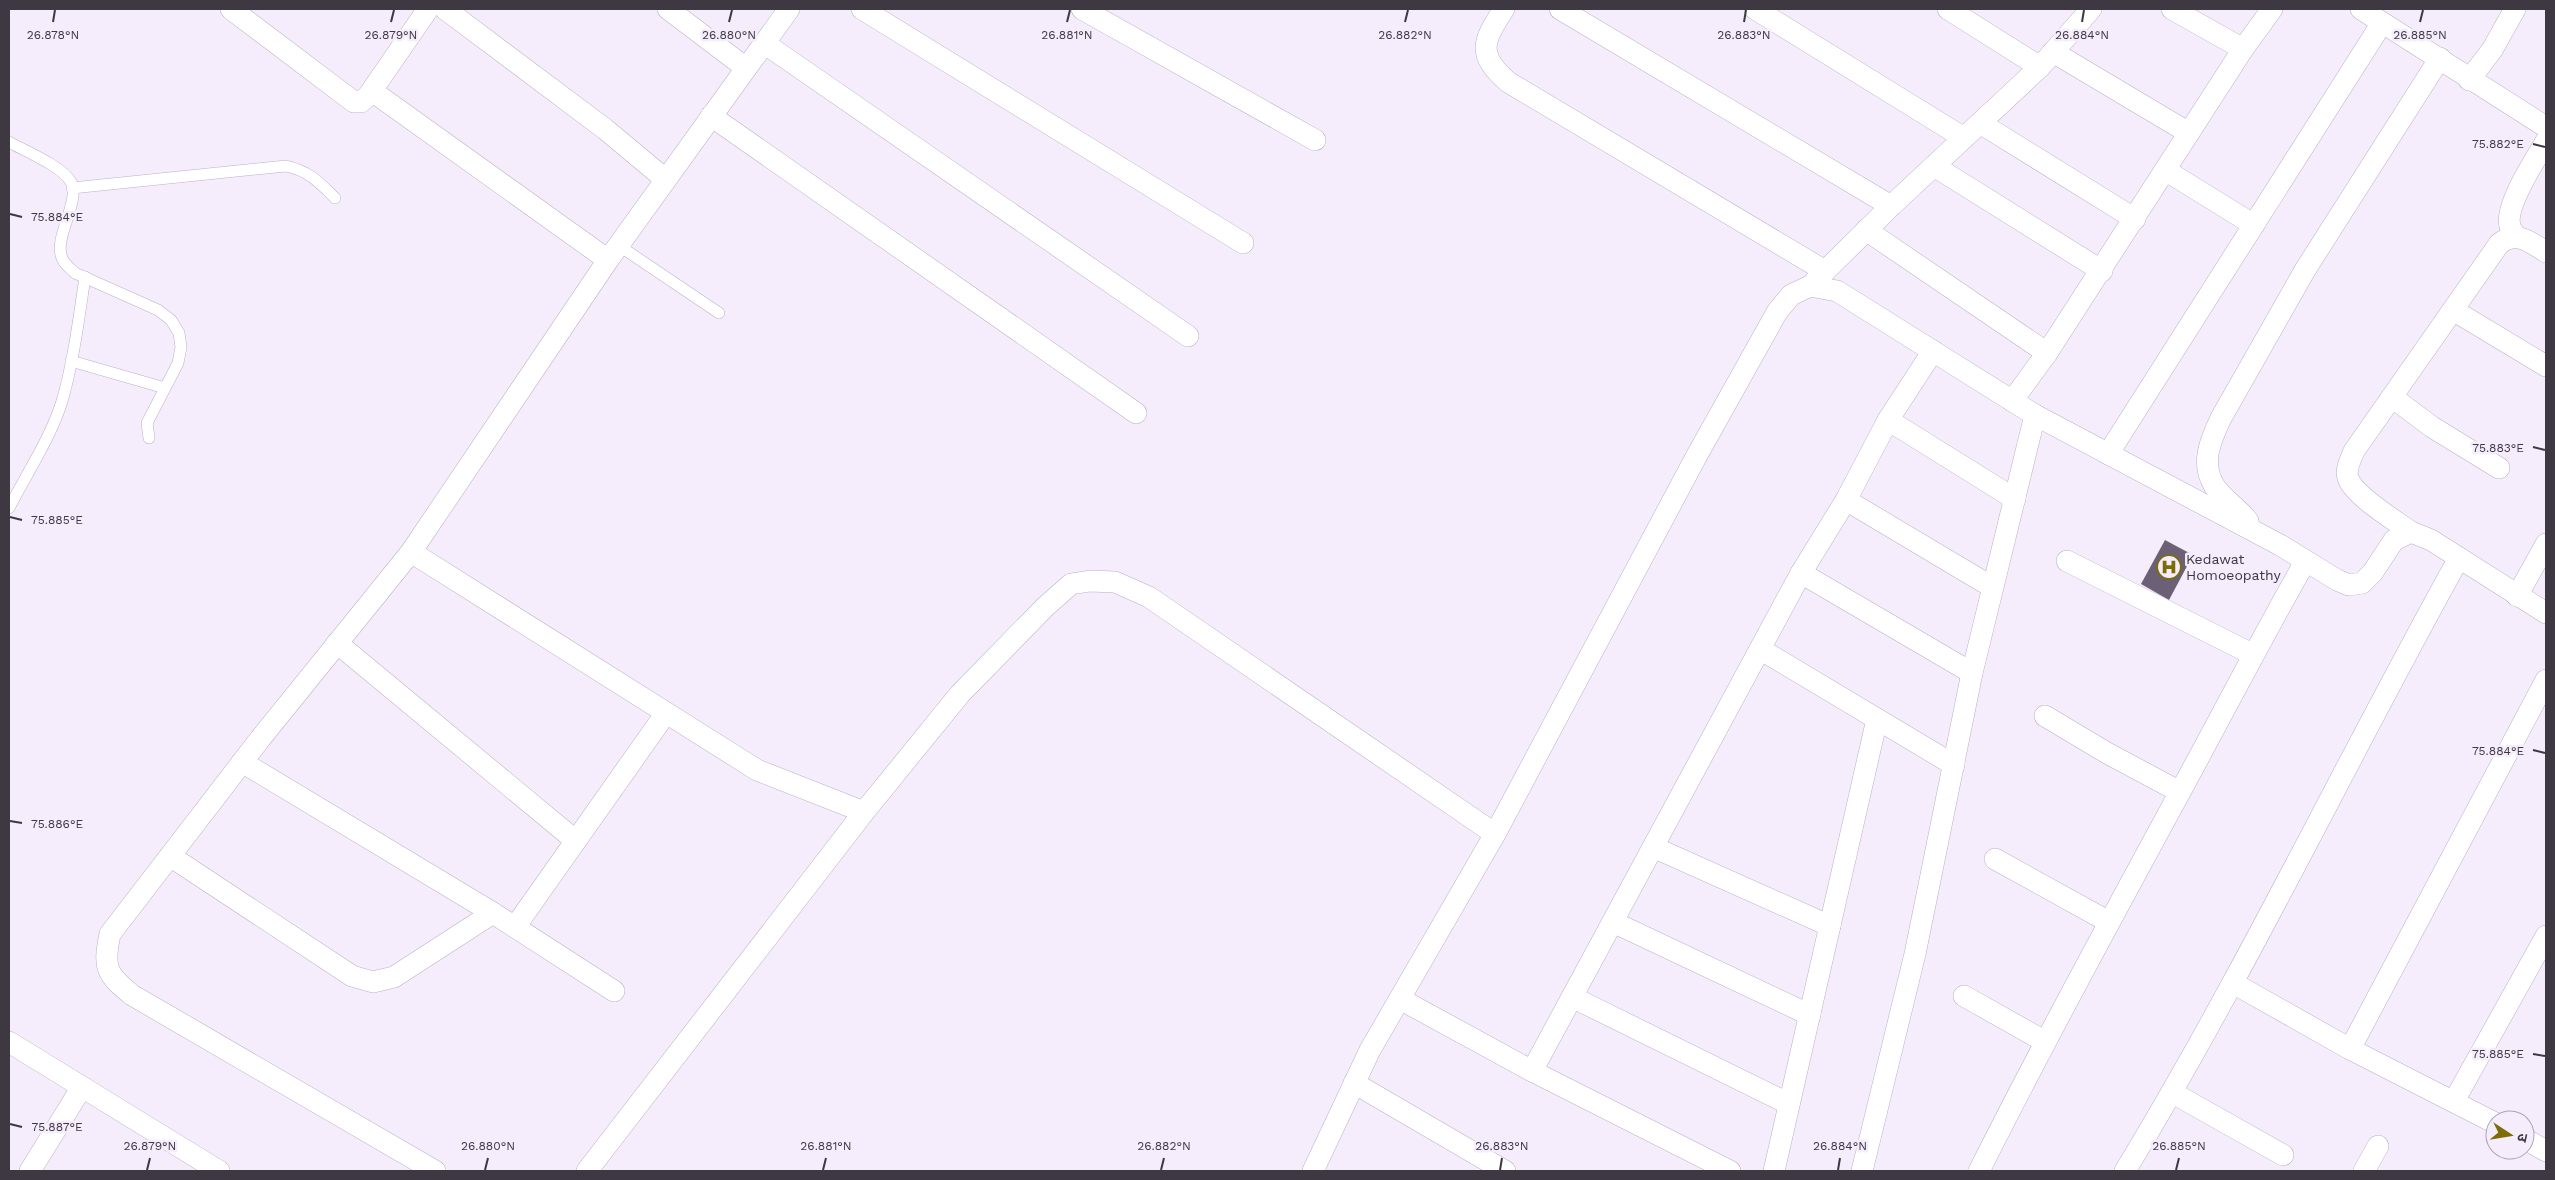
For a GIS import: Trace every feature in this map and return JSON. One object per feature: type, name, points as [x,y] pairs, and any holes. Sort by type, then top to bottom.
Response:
[{"type":"street","points":[[231,9],[348,99],[360,102],[372,91],[428,9]]},
{"type":"street","points":[[445,9],[604,129],[665,179]]},
{"type":"street","points":[[668,9],[746,68]]},
{"type":"street","points":[[435,1171],[132,995],[112,980],[106,965],[110,934],[242,762],[411,552],[613,252],[789,9]]},
{"type":"street","points":[[862,9],[1243,243]]},
{"type":"street","points":[[1082,9],[1315,140]]},
{"type":"street","points":[[1504,9],[1488,34],[1486,53],[1492,69],[1508,82],[1825,271]]},
{"type":"street","points":[[1560,9],[1891,206]]},
{"type":"street","points":[[1755,9],[1964,138]]},
{"type":"street","points":[[1948,9],[2189,133]]},
{"type":"street","points":[[1313,1171],[1370,1050],[1495,834],[1696,457],[1772,321],[1791,295],[1810,286],[1891,206],[2046,60],[2091,9]]},
{"type":"street","points":[[2172,9],[2243,49]]},
{"type":"street","points":[[2012,401],[2102,271],[2243,49],[2272,9]]},
{"type":"street","points":[[2361,9],[2440,58],[2469,80],[2546,127]]},
{"type":"street","points":[[2469,80],[2492,50],[2515,9]]},
{"type":"street","points":[[2108,454],[2382,23]]},
{"type":"street","points":[[764,43],[1188,336]]},
{"type":"street","points":[[2259,533],[2216,488],[2206,466],[2210,441],[2221,418],[2305,270],[2440,58]]},
{"type":"street","points":[[372,91],[613,252]]},
{"type":"street","points":[[711,116],[1136,414]]},
{"type":"street","points":[[1980,123],[2135,219]]},
{"type":"street","points":[[2516,236],[2510,226],[2510,215],[2516,198],[2546,141]]},
{"type":"street","points":[[1934,166],[2102,271]]},
{"type":"street","points":[[2165,170],[2254,225]]},
{"type":"street","points":[[1866,230],[2047,353]]},
{"type":"street","points":[[2546,252],[2524,238],[2516,236],[2506,238],[2498,244],[2354,452],[2348,468],[2348,478],[2355,490],[2411,532],[2431,540],[2546,614]]},
{"type":"street","points":[[1810,286],[1837,292],[2035,416],[2259,533],[2305,562],[2349,585],[2362,584],[2374,572],[2394,540],[2411,532]]},
{"type":"street","points":[[2453,310],[2546,366]]},
{"type":"street","points":[[1532,1070],[1801,573],[1846,500],[1888,420],[1933,351]]},
{"type":"street","points":[[2392,397],[2432,427],[2499,468]]},
{"type":"street","points":[[1862,1171],[1915,954],[1972,672],[2035,416]]},
{"type":"street","points":[[1888,420],[2015,499]]},
{"type":"street","points":[[1846,500],[1992,587]]},
{"type":"street","points":[[2517,596],[2546,544]]},
{"type":"street","points":[[411,552],[757,770],[864,812]]},
{"type":"street","points":[[2126,1171],[2173,1093],[2233,983],[2322,818],[2388,686],[2459,558]]},
{"type":"street","points":[[2067,561],[2252,654]]},
{"type":"street","points":[[1979,1171],[2044,1041],[2180,792],[2252,654],[2305,562]]},
{"type":"street","points":[[1801,573],[1972,672]]},
{"type":"street","points":[[587,1171],[864,812],[960,694],[1045,607],[1071,584],[1090,581],[1115,582],[1149,597],[1495,834]]},
{"type":"street","points":[[338,643],[576,841]]},
{"type":"street","points":[[1760,649],[1954,765]]},
{"type":"street","points":[[2350,1049],[2546,680]]},
{"type":"street","points":[[515,927],[666,713]]},
{"type":"street","points":[[2045,716],[2107,753],[2180,792]]},
{"type":"street","points":[[1774,1171],[1877,719]]},
{"type":"street","points":[[242,762],[493,913],[614,991]]},
{"type":"street","points":[[1653,847],[1830,926]]},
{"type":"street","points":[[170,856],[352,976],[373,982],[394,977],[493,913]]},
{"type":"street","points":[[1995,859],[2109,922]]},
{"type":"street","points":[[1613,922],[1810,1015]]},
{"type":"street","points":[[2454,1101],[2543,949]]},
{"type":"street","points":[[2233,983],[2350,1049],[2485,1118]]},
{"type":"street","points":[[1964,996],[2044,1041]]},
{"type":"street","points":[[1572,997],[1789,1104]]},
{"type":"street","points":[[1400,999],[1532,1070],[1730,1171]]},
{"type":"street","points":[[9,1042],[219,1171]]},
{"type":"street","points":[[1354,1083],[1505,1171]]},
{"type":"street","points":[[30,1171],[82,1088]]},
{"type":"street","points":[[2173,1093],[2282,1156]]},
{"type":"street","points":[[2535,1145],[2546,1151]]},
{"type":"street","points":[[2364,1171],[2378,1146]]},
{"type":"lane","points":[[9,142],[62,172],[71,183],[72,188],[61,242],[61,257],[75,272],[84,277],[158,310],[172,320],[179,333],[181,347],[178,363],[147,423],[149,438]]},
{"type":"lane","points":[[72,188],[286,166],[301,169],[314,176],[335,198]]},
{"type":"lane","points":[[613,252],[719,313]]},
{"type":"lane","points":[[9,508],[13,489],[63,399],[84,277]]},
{"type":"lane","points":[[71,361],[165,388]]},
{"type":"building","points":[[2165,540],[2193,555],[2169,600],[2141,584]]},
{"type":"place","name":"Kedawat Homoeopathy","points":[[2169,567]]}]
